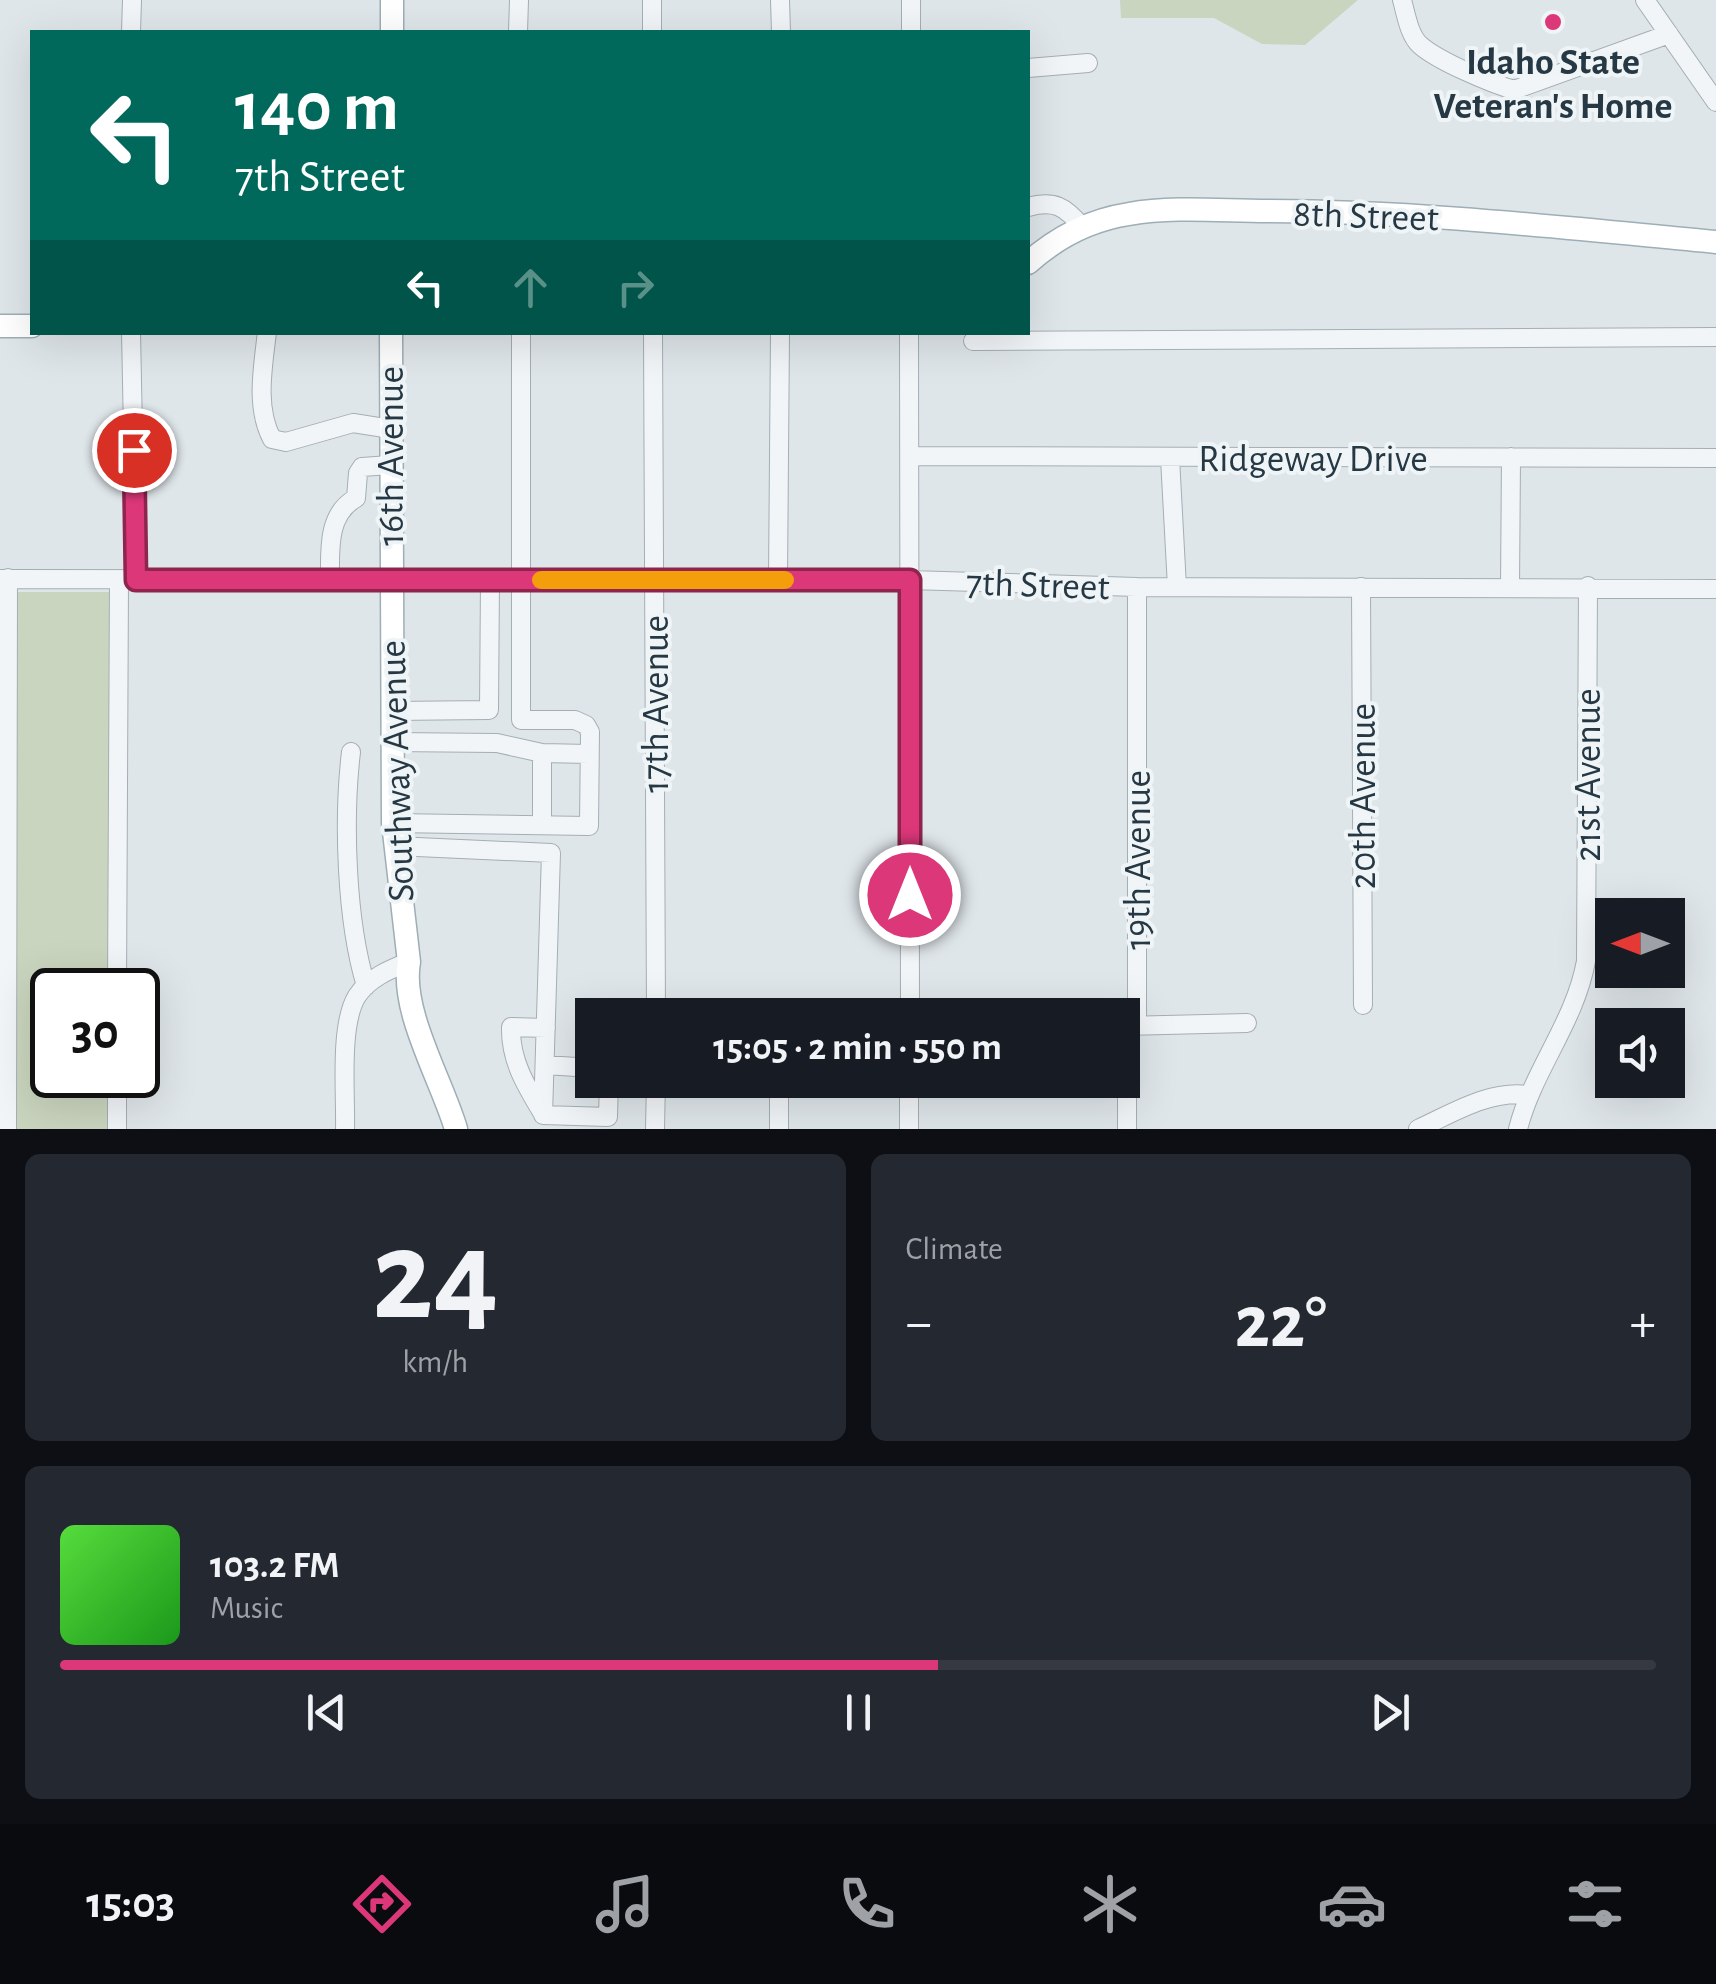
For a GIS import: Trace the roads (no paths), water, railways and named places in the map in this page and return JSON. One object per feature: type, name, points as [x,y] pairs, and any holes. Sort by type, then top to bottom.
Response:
[{"type":"main road","points":[[392,0],[392,30]]},
{"type":"main road","name":"8th Street","points":[[1030,261],[1056,240],[1082,226],[1149,211],[1340,211],[1716,242]]},
{"type":"main road","points":[[0,326],[30,326]]},
{"type":"main road","name":"16th Avenue","points":[[390,579],[391,335]]},
{"type":"main road","name":"Southway Avenue","points":[[390,579],[394,834],[409,962],[420,979],[434,1028],[453,1118]]},
{"type":"street","points":[[131,30],[132,0]]},
{"type":"street","points":[[518,30],[519,0]]},
{"type":"street","points":[[652,0],[652,30]]},
{"type":"street","points":[[780,0],[781,30]]},
{"type":"street","points":[[910,0],[910,30]]},
{"type":"street","points":[[1402,0],[1412,34],[1420,45],[1489,83],[1514,90],[1669,34]]},
{"type":"street","points":[[1645,0],[1716,102]]},
{"type":"street","points":[[1030,68],[1088,63]]},
{"type":"street","points":[[1030,207],[1055,203],[1082,226]]},
{"type":"street","points":[[119,968],[131,335]]},
{"type":"street","points":[[267,335],[262,403],[265,426],[272,438],[286,442],[353,423],[390,429]]},
{"type":"street","points":[[394,834],[589,826],[590,732],[586,725],[575,720],[521,720],[521,335]]},
{"type":"street","name":"17th Avenue","points":[[652,335],[656,998]]},
{"type":"street","points":[[778,580],[780,335]]},
{"type":"street","points":[[909,335],[910,998]]},
{"type":"street","points":[[973,341],[1716,337]]},
{"type":"street","name":"Ridgeway Drive","points":[[911,456],[1716,458]]},
{"type":"street","points":[[1510,587],[1511,457]]},
{"type":"street","points":[[1170,458],[1178,587]]},
{"type":"street","points":[[330,579],[332,526],[356,498],[358,473],[362,468],[390,465]]},
{"type":"street","points":[[4,579],[7,1129]]},
{"type":"street","name":"7th Street","points":[[4,579],[910,580],[1136,587],[1716,589]]},
{"type":"street","points":[[391,711],[489,710],[490,580]]},
{"type":"street","name":"21st Avenue","points":[[1518,1129],[1528,1095],[1574,1004],[1586,961],[1588,586]]},
{"type":"street","name":"19th Avenue","points":[[1136,587],[1137,998]]},
{"type":"street","name":"20th Avenue","points":[[1361,588],[1363,1005]]},
{"type":"street","points":[[392,742],[497,744],[542,753],[590,754]]},
{"type":"street","points":[[351,752],[348,858],[358,960],[366,986]]},
{"type":"street","points":[[542,753],[542,825]]},
{"type":"street","points":[[394,834],[550,853],[543,1114]]},
{"type":"street","points":[[345,1129],[348,1024],[357,997],[388,970],[409,962]]},
{"type":"street","points":[[1140,1026],[1248,1023]]},
{"type":"street","points":[[543,1114],[523,1081],[511,1038],[512,1027],[546,1028]]},
{"type":"street","points":[[544,1064],[575,1067]]},
{"type":"street","points":[[1418,1129],[1509,1092],[1528,1095]]},
{"type":"street","points":[[117,1098],[117,1129]]},
{"type":"street","points":[[543,1114],[608,1117],[609,1098]]},
{"type":"street","points":[[656,1098],[656,1129]]},
{"type":"street","points":[[779,1098],[779,1129]]},
{"type":"street","points":[[910,1098],[910,1129]]},
{"type":"street","name":"19th Avenue","points":[[1126,1098],[1127,1129]]},
{"type":"place","name":"Idaho State Veteran's Home","points":[[1553,22]]}]
